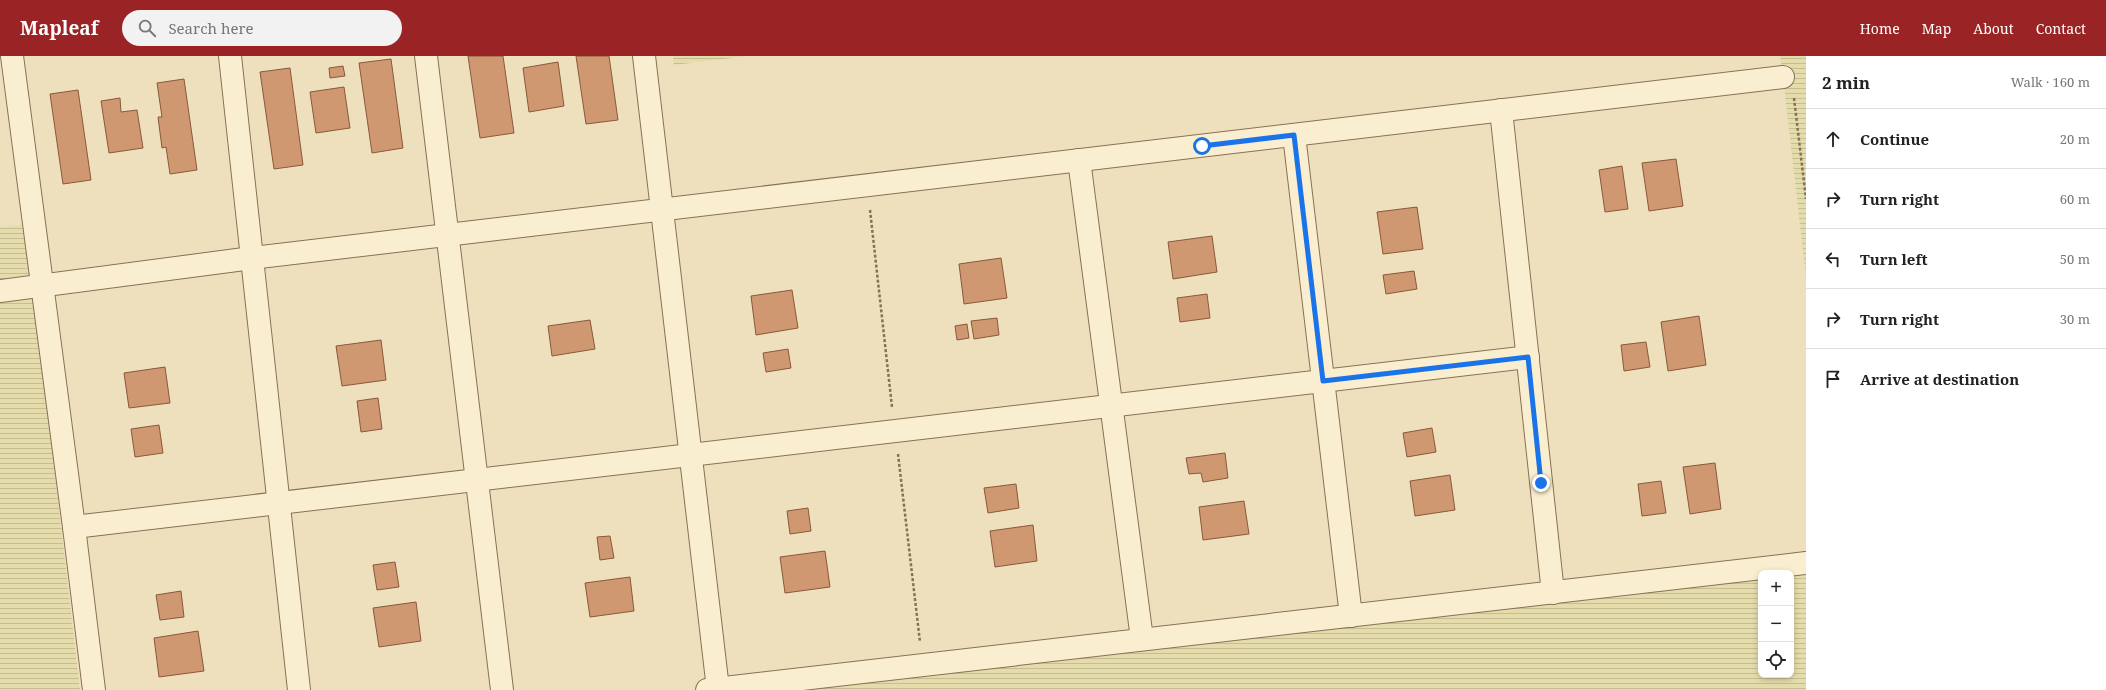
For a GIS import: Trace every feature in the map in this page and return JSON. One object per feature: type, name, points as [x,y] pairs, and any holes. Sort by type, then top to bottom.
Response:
[{"type":"street","points":[[12,56],[94,690]]},
{"type":"street","points":[[230,56],[299,690]]},
{"type":"street","points":[[426,56],[502,690]]},
{"type":"street","points":[[644,56],[691,455],[712,689],[1806,563]]},
{"type":"street","points":[[0,291],[252,258],[1783,76]]},
{"type":"street","points":[[1501,110],[1553,593]]},
{"type":"street","points":[[1294,135],[1351,616]]},
{"type":"street","points":[[1079,160],[1142,639]]},
{"type":"street","points":[[74,527],[1528,357]]},
{"type":"path","points":[[1794,96],[1806,199]]},
{"type":"shaded area","points":[[673,56],[749,56],[674,65]]},
{"type":"shaded area","points":[[1780,56],[1806,56],[1806,277],[1783,77]]},
{"type":"shaded area","points":[[26,224],[80,690],[0,690],[0,227]]},
{"type":"shaded area","points":[[1806,559],[1806,690],[707,690]]},
{"type":"building","points":[[468,56],[503,56],[514,133],[480,138]]},
{"type":"building","points":[[576,56],[609,56],[618,120],[586,124]]},
{"type":"building","points":[[391,59],[403,148],[372,153],[359,63]]},
{"type":"building","points":[[558,62],[564,106],[529,112],[523,68]]},
{"type":"building","points":[[343,66],[345,76],[330,78],[329,68]]},
{"type":"building","points":[[290,68],[303,165],[274,169],[260,72]]},
{"type":"building","points":[[184,79],[197,170],[170,174],[166,147],[162,148],[158,117],[162,117],[157,83]]},
{"type":"building","points":[[344,87],[350,128],[316,133],[310,92]]},
{"type":"building","points":[[78,90],[91,180],[63,184],[50,94]]},
{"type":"building","points":[[120,98],[121,112],[137,110],[143,148],[109,153],[101,101]]},
{"type":"building","points":[[1676,159],[1683,206],[1649,211],[1642,163]]},
{"type":"building","points":[[1622,166],[1628,209],[1605,212],[1599,170]]},
{"type":"building","points":[[1417,207],[1423,249],[1383,254],[1377,212]]},
{"type":"building","points":[[1212,236],[1217,272],[1173,279],[1168,242]]},
{"type":"building","points":[[1001,258],[1007,298],[964,304],[959,264]]},
{"type":"building","points":[[1414,271],[1417,289],[1386,294],[1383,275]]},
{"type":"building","points":[[792,290],[798,328],[756,335],[751,296]]},
{"type":"building","points":[[1207,294],[1210,318],[1180,322],[1177,298]]},
{"type":"building","points":[[1699,316],[1706,365],[1668,371],[1661,322]]},
{"type":"building","points":[[997,318],[999,335],[974,339],[971,321]]},
{"type":"building","points":[[590,320],[595,349],[552,356],[548,326]]},
{"type":"building","points":[[967,324],[969,338],[957,340],[955,326]]},
{"type":"building","points":[[381,340],[386,380],[342,386],[336,346]]},
{"type":"building","points":[[1646,342],[1650,367],[1624,371],[1621,345]]},
{"type":"building","points":[[788,349],[791,368],[766,372],[763,353]]},
{"type":"building","points":[[165,367],[170,403],[129,408],[124,373]]},
{"type":"building","points":[[378,398],[382,429],[361,432],[357,401]]},
{"type":"building","points":[[159,425],[163,453],[135,457],[131,429]]},
{"type":"building","points":[[1432,428],[1436,452],[1407,457],[1403,433]]},
{"type":"building","points":[[1225,453],[1228,478],[1203,482],[1201,473],[1189,474],[1186,458]]},
{"type":"building","points":[[1715,463],[1721,509],[1690,514],[1683,467]]},
{"type":"building","points":[[1450,475],[1455,510],[1415,516],[1410,481]]},
{"type":"building","points":[[1661,481],[1666,513],[1642,516],[1638,484]]},
{"type":"building","points":[[1016,484],[1019,508],[988,513],[984,488]]},
{"type":"building","points":[[1244,501],[1249,534],[1203,540],[1199,507]]},
{"type":"building","points":[[808,508],[811,531],[790,534],[787,511]]},
{"type":"building","points":[[1033,525],[1037,561],[995,567],[990,531]]},
{"type":"building","points":[[610,536],[614,558],[600,560],[597,537]]},
{"type":"building","points":[[825,551],[830,587],[785,593],[780,557]]},
{"type":"building","points":[[395,562],[399,587],[377,590],[373,565]]},
{"type":"building","points":[[630,577],[634,611],[590,617],[585,583]]},
{"type":"building","points":[[181,591],[184,617],[160,620],[156,595]]},
{"type":"building","points":[[416,602],[421,641],[379,647],[373,608]]},
{"type":"building","points":[[198,631],[204,671],[159,677],[154,638]]},
{"type":"route","points":[[1202,146],[1294,135],[1323,381],[1528,357],[1541,483]]}]
